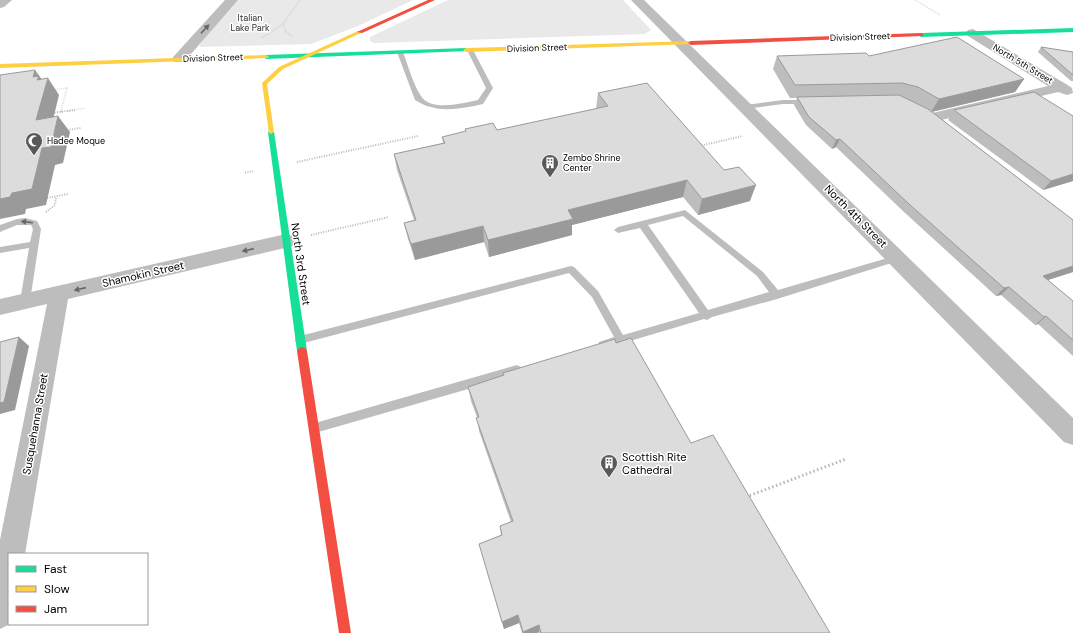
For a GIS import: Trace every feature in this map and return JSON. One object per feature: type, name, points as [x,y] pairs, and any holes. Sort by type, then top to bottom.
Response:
[{"type":"main road","name":"North 3rd Street","points":[[345,633],[315,428],[300,340],[264,84],[281,68],[432,0]]},
{"type":"main road","name":"Division Street","points":[[0,66],[1073,30]]},
{"type":"street","points":[[0,4],[6,0]]},
{"type":"street","points":[[179,59],[232,0]]},
{"type":"street","name":"North 4th Street","points":[[637,0],[898,258],[1073,434]]},
{"type":"street","name":"North 5th Street","points":[[973,33],[1067,91]]},
{"type":"street","points":[[952,132],[930,115],[1067,91]]},
{"type":"street","name":"Shamokin Street","points":[[0,307],[286,241]]},
{"type":"street","name":"Susquehanna Street","points":[[11,553],[59,294]]},
{"type":"street","points":[[0,614],[8,570]]},
{"type":"lane","points":[[400,52],[418,98],[424,103],[433,107],[445,108],[480,102],[490,88],[470,50]]},
{"type":"lane","points":[[746,107],[783,102],[819,102]]},
{"type":"lane","points":[[618,230],[684,213],[760,274],[777,295]]},
{"type":"lane","points":[[0,229],[18,222],[28,221],[34,223],[37,229],[25,301]]},
{"type":"lane","points":[[642,224],[706,316]]},
{"type":"lane","points":[[0,250],[35,244]]},
{"type":"lane","points":[[591,349],[898,258]]},
{"type":"lane","points":[[300,340],[571,269],[595,294],[621,340]]},
{"type":"lane","points":[[315,428],[530,366]]},
{"type":"path","points":[[256,40],[283,24],[300,0]]},
{"type":"path","points":[[915,0],[941,16]]},
{"type":"path","points":[[283,24],[286,32],[293,37]]},
{"type":"path","points":[[52,90],[67,88],[61,112]]},
{"type":"path","points":[[50,114],[85,108]]},
{"type":"path","points":[[60,132],[81,128]]},
{"type":"path","points":[[297,162],[418,136]]},
{"type":"path","points":[[693,147],[744,136]]},
{"type":"path","points":[[47,198],[68,194]]},
{"type":"path","points":[[43,214],[55,205],[56,197]]},
{"type":"path","points":[[310,235],[389,217]]},
{"type":"path","points":[[743,498],[846,459]]},
{"type":"green space","name":"Italian Lake Park","points":[[238,0],[413,0],[358,26],[311,44],[199,47],[205,36]]},
{"type":"green space","points":[[448,0],[623,0],[651,30],[645,34],[374,43],[370,41],[370,37]]},
{"type":"building","points":[[957,37],[1024,79],[939,99],[918,87],[902,83],[795,85],[777,56],[866,53],[869,56]]},
{"type":"building","points":[[1041,47],[1073,52],[1073,75]]},
{"type":"building","name":"Hadee Moque","points":[[35,70],[33,77],[39,76],[37,80],[48,78],[36,120],[58,116],[51,147],[42,148],[32,189],[12,193],[10,197],[0,199],[0,75]]},
{"type":"building","name":"Zembo Shrine Center","points":[[647,83],[724,170],[739,167],[756,185],[702,199],[687,180],[568,210],[573,219],[488,240],[483,226],[411,244],[404,223],[416,220],[394,154],[445,143],[442,137],[466,131],[465,129],[493,123],[497,130],[608,106],[598,93]]},
{"type":"building","points":[[1034,92],[1073,116],[1073,174],[1051,181],[954,110]]},
{"type":"building","points":[[899,95],[928,109],[1073,220],[1073,266],[1043,276],[1073,301],[1073,340],[1046,316],[1044,317],[1009,287],[1004,288],[909,204],[840,139],[836,140],[809,117],[797,97]]},
{"type":"building","points":[[19,337],[4,402],[0,403],[0,342]]},
{"type":"building","name":"Scottish Rite Cathedral","points":[[631,338],[691,443],[713,435],[830,633],[541,633],[539,625],[523,632],[518,615],[502,622],[479,544],[502,535],[500,526],[513,521],[476,418],[479,417],[468,387],[504,375],[503,373],[615,339],[616,343]]},
{"type":"traffic: fast","points":[[921,35],[1073,30]]},
{"type":"traffic: fast","points":[[266,57],[466,50]]},
{"type":"traffic: fast","points":[[271,132],[302,351]]},
{"type":"traffic: slow","points":[[271,132],[264,84],[281,68],[360,32]]},
{"type":"traffic: slow","points":[[466,50],[691,43]]},
{"type":"traffic: slow","points":[[0,66],[266,57]]},
{"type":"traffic: jam","points":[[360,32],[432,0]]},
{"type":"traffic: jam","points":[[691,43],[921,35]]},
{"type":"traffic: jam","points":[[302,351],[345,633]]},
{"type":"place","name":"Hadee Moque","points":[[34,156]]},
{"type":"place","name":"Zembo Shrine Center","points":[[550,178]]},
{"type":"place","name":"Scottish Rite Cathedral","points":[[609,478]]}]
